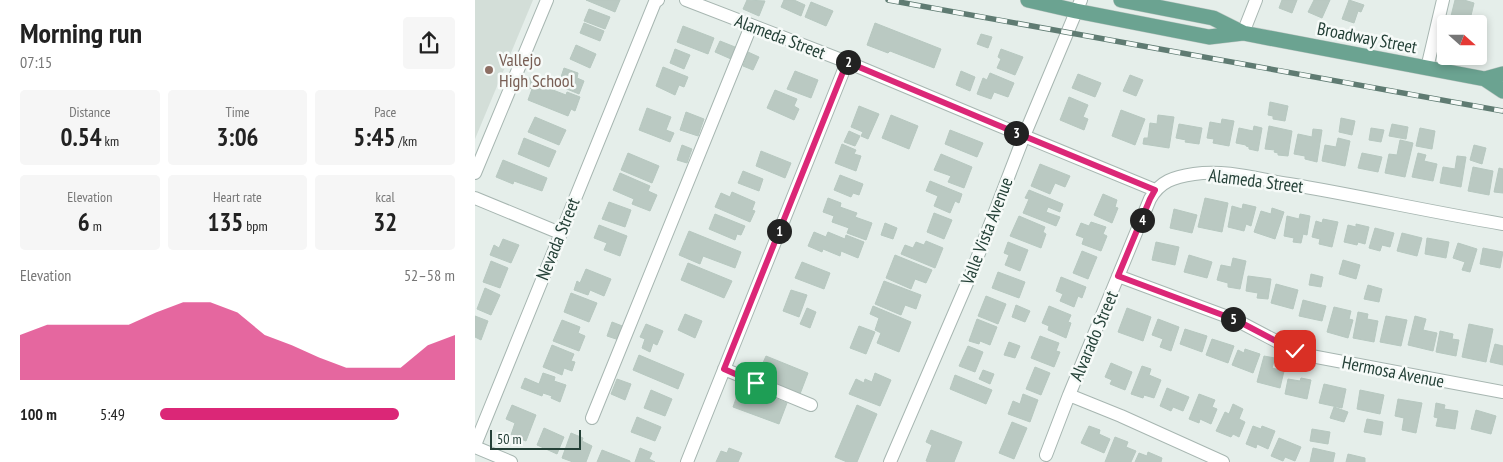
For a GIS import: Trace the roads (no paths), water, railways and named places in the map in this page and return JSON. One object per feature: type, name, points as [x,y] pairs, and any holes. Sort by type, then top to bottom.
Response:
[{"type":"main road","name":"Broadway Street","points":[[1028,0],[1079,6],[1209,37],[1243,33]]},
{"type":"main road","name":"Broadway Street","points":[[1121,0],[1213,18],[1243,33],[1485,79],[1503,91]]},
{"type":"main road","name":"Broadway Street","points":[[1485,79],[1503,74]]},
{"type":"street","points":[[475,173],[547,0]]},
{"type":"street","name":"Nevada Street","points":[[475,446],[655,2],[658,0]]},
{"type":"street","name":"Alameda Street","points":[[686,0],[847,62],[1155,190],[1169,180],[1195,174],[1226,173],[1503,224]]},
{"type":"street","points":[[1243,33],[1256,0]]},
{"type":"street","points":[[1427,68],[1443,0]]},
{"type":"street","name":"Valle Vista Avenue","points":[[890,462],[971,274],[1024,136],[1079,6]]},
{"type":"street","points":[[592,418],[751,26]]},
{"type":"street","points":[[687,462],[847,62]]},
{"type":"street","name":"Alvarado Street","points":[[1046,456],[1069,395],[1155,190]]},
{"type":"street","points":[[475,198],[561,232]]},
{"type":"street","name":"Hermosa Avenue","points":[[1118,276],[1236,320],[1306,355],[1503,392]]},
{"type":"street","points":[[724,369],[811,405]]},
{"type":"street","points":[[1069,395],[1223,462]]},
{"type":"street","points":[[475,446],[511,462]]},
{"type":"railway","points":[[888,0],[1503,111]]},
{"type":"place","name":"Vallejo High School","points":[[489,70]]}]
